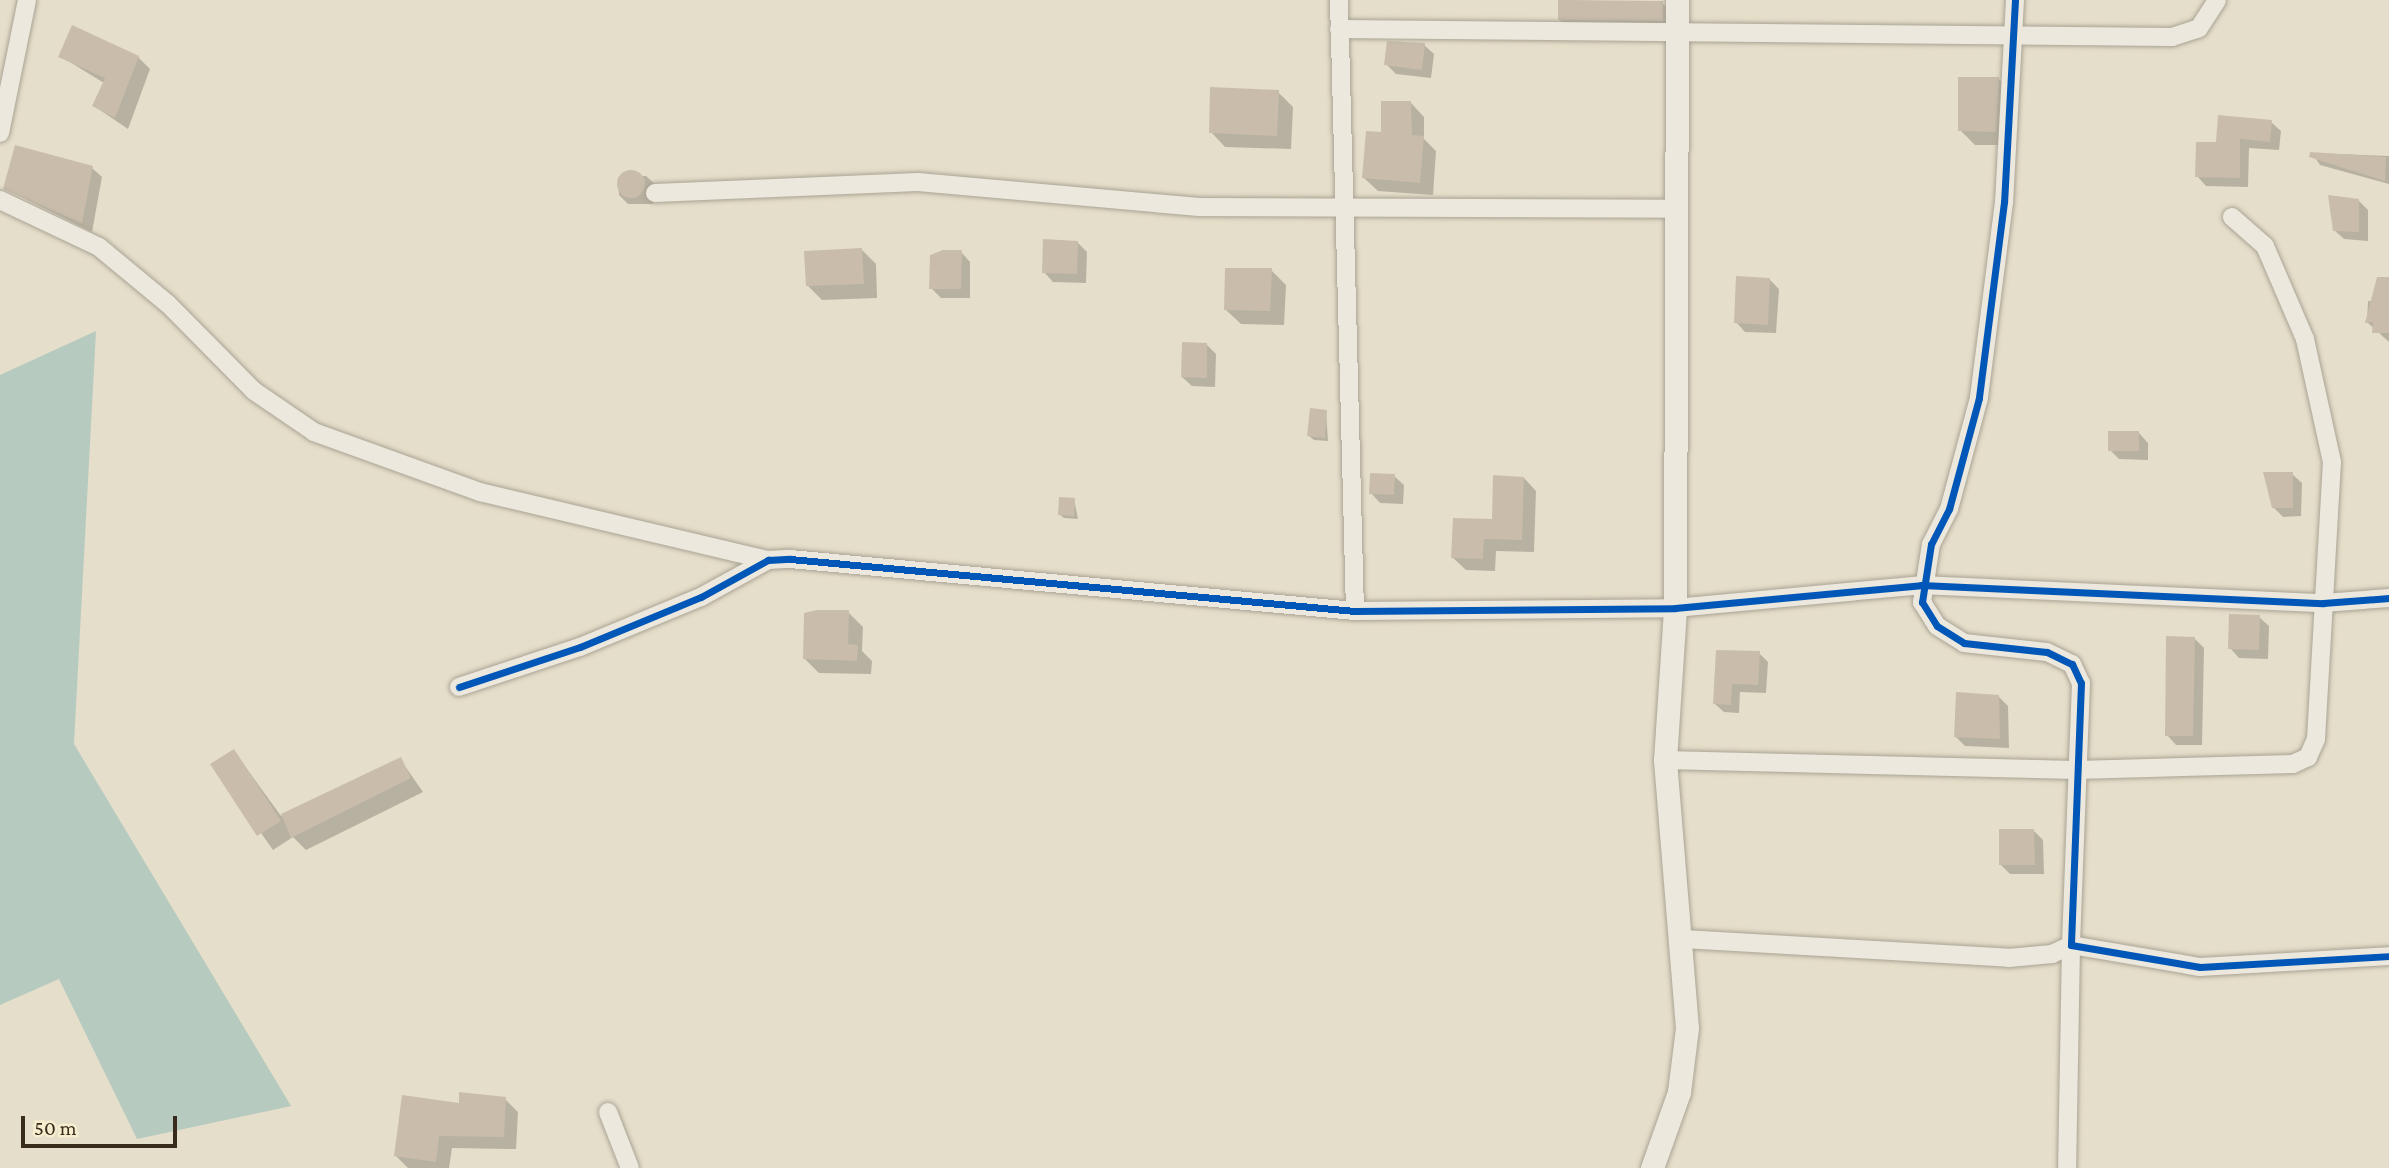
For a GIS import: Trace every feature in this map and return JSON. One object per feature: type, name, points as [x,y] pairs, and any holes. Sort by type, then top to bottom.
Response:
[{"type":"street","points":[[0,132],[27,0]]},
{"type":"street","points":[[1339,0],[1355,611]]},
{"type":"street","points":[[1653,1168],[1679,1092],[1684,1053],[1683,939],[1665,760],[1675,608],[1674,209],[1677,0]]},
{"type":"street","points":[[2015,0],[2004,202],[1979,398],[1921,585],[1922,602],[1937,626],[1964,643],[2048,652],[2072,664],[2081,683],[2071,944],[2067,1168]]},
{"type":"street","points":[[1339,29],[1677,28],[2015,37],[2187,35],[2199,28],[2217,0]]},
{"type":"street","points":[[655,193],[918,182],[1199,207],[1674,209]]},
{"type":"street","points":[[0,200],[99,247],[168,304],[254,391],[314,432],[480,492],[768,560],[1355,611],[1675,608],[1921,585],[2323,603],[2389,597]]},
{"type":"street","points":[[1665,760],[2077,770],[2293,764],[2308,757],[2316,739],[2332,462],[2324,411],[2305,339],[2277,270],[2266,246],[2232,217]]},
{"type":"street","points":[[459,687],[592,642],[701,597],[768,560]]},
{"type":"street","points":[[1683,939],[2009,958],[2052,954],[2071,944],[2200,967],[2389,956]]},
{"type":"street","points":[[608,1112],[630,1168]]},
{"type":"shaded area","points":[[96,331],[74,744],[291,1106],[137,1139],[59,979],[0,1005],[0,375]]},
{"type":"building","points":[[1558,0],[1663,1],[1663,21],[1558,20]]},
{"type":"building","points":[[72,25],[139,56],[115,118],[92,106],[105,78],[58,57]]},
{"type":"building","points":[[1387,41],[1425,43],[1422,70],[1384,65]]},
{"type":"building","points":[[1958,77],[1999,77],[1996,132],[1958,131]]},
{"type":"building","points":[[1210,87],[1279,90],[1277,136],[1209,133]]},
{"type":"building","points":[[1381,101],[1411,101],[1412,135],[1424,136],[1420,183],[1362,178],[1366,131],[1381,132]]},
{"type":"building","points":[[2218,115],[2272,120],[2270,142],[2240,139],[2240,178],[2195,177],[2196,142],[2216,142]]},
{"type":"building","points":[[15,145],[93,166],[82,223],[3,189]]},
{"type":"building","points":[[2310,152],[2386,157],[2385,181],[2309,157]]},
{"type":"building","points":[[631,170],[641,174],[645,184],[641,194],[631,198],[621,194],[617,184],[621,174]]},
{"type":"building","points":[[2328,195],[2359,199],[2359,232],[2333,231]]},
{"type":"building","points":[[1043,239],[1078,241],[1077,274],[1042,273]]},
{"type":"building","points":[[862,248],[864,284],[806,286],[804,251]]},
{"type":"building","points":[[943,250],[962,250],[961,289],[929,289],[930,255]]},
{"type":"building","points":[[1225,268],[1272,268],[1270,311],[1224,310]]},
{"type":"building","points":[[1736,276],[1770,278],[1768,325],[1734,323]]},
{"type":"building","points":[[2377,277],[2389,277],[2389,333],[2372,333],[2373,322],[2365,323]]},
{"type":"building","points":[[1182,342],[1207,343],[1207,378],[1181,377]]},
{"type":"building","points":[[1310,408],[1327,410],[1325,438],[1307,436]]},
{"type":"building","points":[[2108,431],[2139,431],[2139,451],[2108,451]]},
{"type":"building","points":[[2263,472],[2293,472],[2293,508],[2272,508]]},
{"type":"building","points":[[1370,473],[1395,474],[1394,495],[1369,494]]},
{"type":"building","points":[[1493,475],[1524,477],[1522,540],[1484,539],[1483,559],[1451,558],[1453,518],[1492,519]]},
{"type":"building","points":[[1059,497],[1075,498],[1074,516],[1058,515]]},
{"type":"building","points":[[817,610],[849,610],[848,644],[858,645],[857,661],[803,659],[804,613]]},
{"type":"building","points":[[2229,614],[2260,615],[2259,650],[2228,649]]},
{"type":"building","points":[[2166,636],[2195,637],[2193,736],[2165,736]]},
{"type":"building","points":[[1716,650],[1760,651],[1758,685],[1732,684],[1731,705],[1713,704]]},
{"type":"building","points":[[1956,692],[1999,695],[2000,739],[1954,737]]},
{"type":"building","points":[[234,749],[281,821],[257,836],[210,764]]},
{"type":"building","points":[[401,757],[411,778],[291,838],[281,814]]},
{"type":"building","points":[[1999,829],[2034,829],[2035,865],[1999,865]]},
{"type":"building","points":[[459,1092],[506,1097],[504,1137],[439,1136],[436,1162],[394,1156],[402,1095],[459,1103]]},
{"type":"cycle path","points":[[2015,0],[2004,202],[1979,398],[1949,509],[1931,544],[1922,602],[1937,626],[1964,643],[2047,652],[2072,664],[2081,683],[2071,945],[2200,967],[2389,956]]},
{"type":"cycle path","points":[[459,687],[580,647],[701,597],[768,560],[790,559],[1355,611],[1675,608],[1921,585],[2323,603],[2389,598]]}]
